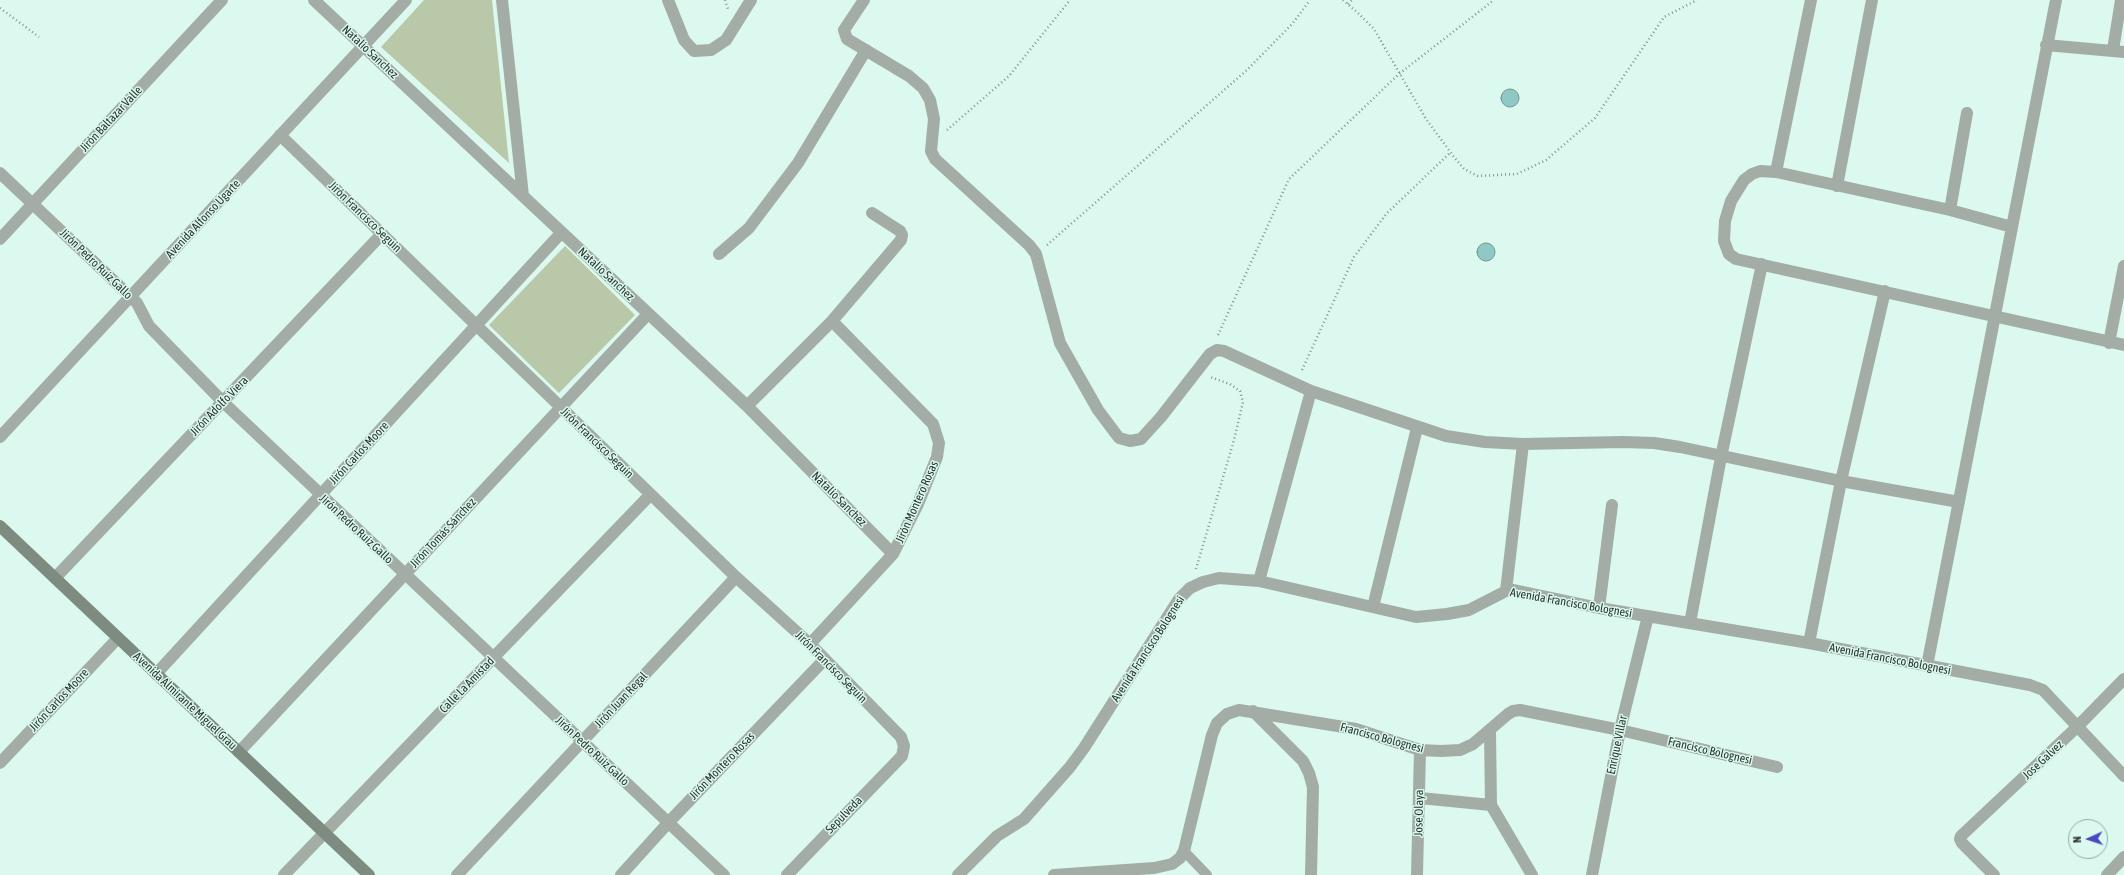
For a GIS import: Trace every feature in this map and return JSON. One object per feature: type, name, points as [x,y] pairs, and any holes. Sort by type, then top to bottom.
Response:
[{"type":"street","name":"Jirón Baltazar Valle","points":[[0,239],[222,0]]},
{"type":"street","name":"Natalio Sanchez","points":[[314,0],[747,406],[893,554]]},
{"type":"street","name":"Avenida Alfonso Ugarte","points":[[2,433],[406,0]]},
{"type":"street","points":[[502,0],[522,196]]},
{"type":"street","points":[[668,0],[684,40],[694,51],[711,50],[726,40],[751,0]]},
{"type":"street","points":[[864,0],[844,30],[847,39],[909,76],[923,88],[932,107],[934,129],[930,151],[935,159],[1029,245],[1036,254],[1060,343],[1098,410],[1119,438],[1130,441],[1141,439],[1161,417],[1210,354],[1217,350],[1232,353],[1311,391],[1417,428],[1446,436],[1485,442],[1522,444],[1623,442],[1680,447],[1841,482],[1959,502]]},
{"type":"street","points":[[1776,172],[1811,0]]},
{"type":"street","points":[[1837,186],[1872,0]]},
{"type":"street","points":[[1927,666],[2046,45],[2056,0]]},
{"type":"street","points":[[2046,45],[2118,51],[2120,0]]},
{"type":"street","points":[[719,254],[749,228],[798,163],[866,50]]},
{"type":"street","points":[[1950,210],[1967,113]]},
{"type":"street","name":"Jirón Francisco Seguin","points":[[280,135],[650,495],[736,577],[810,644],[901,737],[904,746],[902,756]]},
{"type":"street","points":[[2012,227],[1950,210],[1776,172],[1760,172],[1752,174],[1744,180],[1731,201],[1726,221],[1724,241],[1729,254],[1736,259],[1994,315],[2109,343],[2124,345]]},
{"type":"street","name":"Jirón Pedro Ruiz Gallo","points":[[0,173],[130,296],[137,304],[149,326],[222,402],[724,875]]},
{"type":"street","points":[[747,406],[832,321],[900,240],[902,235],[900,231],[872,213]]},
{"type":"street","name":"Jirón Carlos Moore","points":[[156,674],[562,232]]},
{"type":"street","name":"Jirón Adolfo Viera","points":[[55,578],[382,234]]},
{"type":"street","points":[[1690,623],[1721,457],[1762,264]]},
{"type":"street","points":[[2109,343],[2124,266]]},
{"type":"street","points":[[1809,644],[1841,482],[1885,291]]},
{"type":"street","name":"Jirón Tomás Sánchez","points":[[239,752],[648,314]]},
{"type":"street","name":"Jirón Montero Rosas","points":[[810,644],[893,554],[918,504],[937,457],[939,443],[938,433],[933,424],[832,321]]},
{"type":"street","points":[[1259,581],[1311,391]]},
{"type":"street","points":[[1373,607],[1417,428]]},
{"type":"street","points":[[1506,591],[1522,444]]},
{"type":"street","name":"Calle La Amistad","points":[[284,875],[650,495]]},
{"type":"street","points":[[1599,608],[1612,505]]},
{"type":"street","name":"Avenida Almirante Miguel Grau","points":[[0,526],[369,875]]},
{"type":"street","name":"Jirón Juan Regal","points":[[458,875],[736,577]]},
{"type":"street","name":"Avenida Francisco Bolognesi","points":[[958,875],[997,836],[1024,819],[1070,767],[1084,748],[1179,599],[1190,588],[1203,582],[1219,578],[1259,581],[1416,617],[1469,610],[1506,591],[1514,590],[1599,608],[1809,644],[2030,685],[2042,690],[2076,728],[2124,776]]},
{"type":"street","name":"Enrique Villar","points":[[1592,875],[1620,730],[1648,616]]},
{"type":"street","name":"Jirón Carlos Moore","points":[[1,760],[118,638]]},
{"type":"street","name":"Jirón Montero Rosas","points":[[621,875],[668,822],[825,659]]},
{"type":"street","name":"Jose Galvez","points":[[1994,875],[1960,839],[2076,728],[2124,679]]},
{"type":"street","name":"Francisco Bolognesi","points":[[1184,851],[1207,751],[1217,723],[1227,714],[1239,710],[1253,711],[1356,729],[1420,750],[1460,750],[1472,744],[1490,731],[1508,714],[1513,711],[1520,710],[1620,730],[1777,767]]},
{"type":"street","points":[[1253,711],[1303,761],[1309,773],[1313,787],[1311,875]]},
{"type":"street","points":[[1490,731],[1491,805],[1532,875]]},
{"type":"street","name":"Jose Olaya","points":[[1417,875],[1420,750]]},
{"type":"street","name":"Sepulveda","points":[[787,875],[902,756]]},
{"type":"street","points":[[1420,798],[1491,805]]},
{"type":"street","points":[[1054,875],[1154,868],[1172,864],[1180,858],[1184,851]]},
{"type":"street","points":[[2107,875],[2124,857]]},
{"type":"lane","points":[[1184,851],[1207,875]]},
{"type":"path","points":[[934,129],[948,130],[1009,76],[1070,0]]},
{"type":"path","points":[[1036,254],[1247,70],[1293,23],[1310,0]]},
{"type":"path","points":[[1343,0],[1374,29],[1426,119],[1464,169],[1478,176],[1517,174],[1546,160],[1595,118],[1664,17],[1697,0]]},
{"type":"path","points":[[1348,4],[1352,0]]},
{"type":"path","points":[[1210,354],[1289,179],[1399,74],[1494,0]]},
{"type":"path","points":[[0,8],[39,37]]},
{"type":"path","points":[[1296,384],[1354,257],[1387,213],[1451,152]]},
{"type":"path","points":[[1190,588],[1234,440],[1243,402],[1240,391],[1230,384],[1196,372]]},
{"type":"green space","points":[[424,0],[492,0],[509,163],[381,47]]},
{"type":"green space","points":[[565,246],[635,315],[559,393],[489,325]]},
{"type":"building","points":[[1510,89],[1516,92],[1519,98],[1516,104],[1510,107],[1504,104],[1501,98],[1504,92]]},
{"type":"building","points":[[1486,243],[1492,246],[1495,252],[1492,258],[1486,261],[1480,258],[1477,252],[1480,246]]}]
